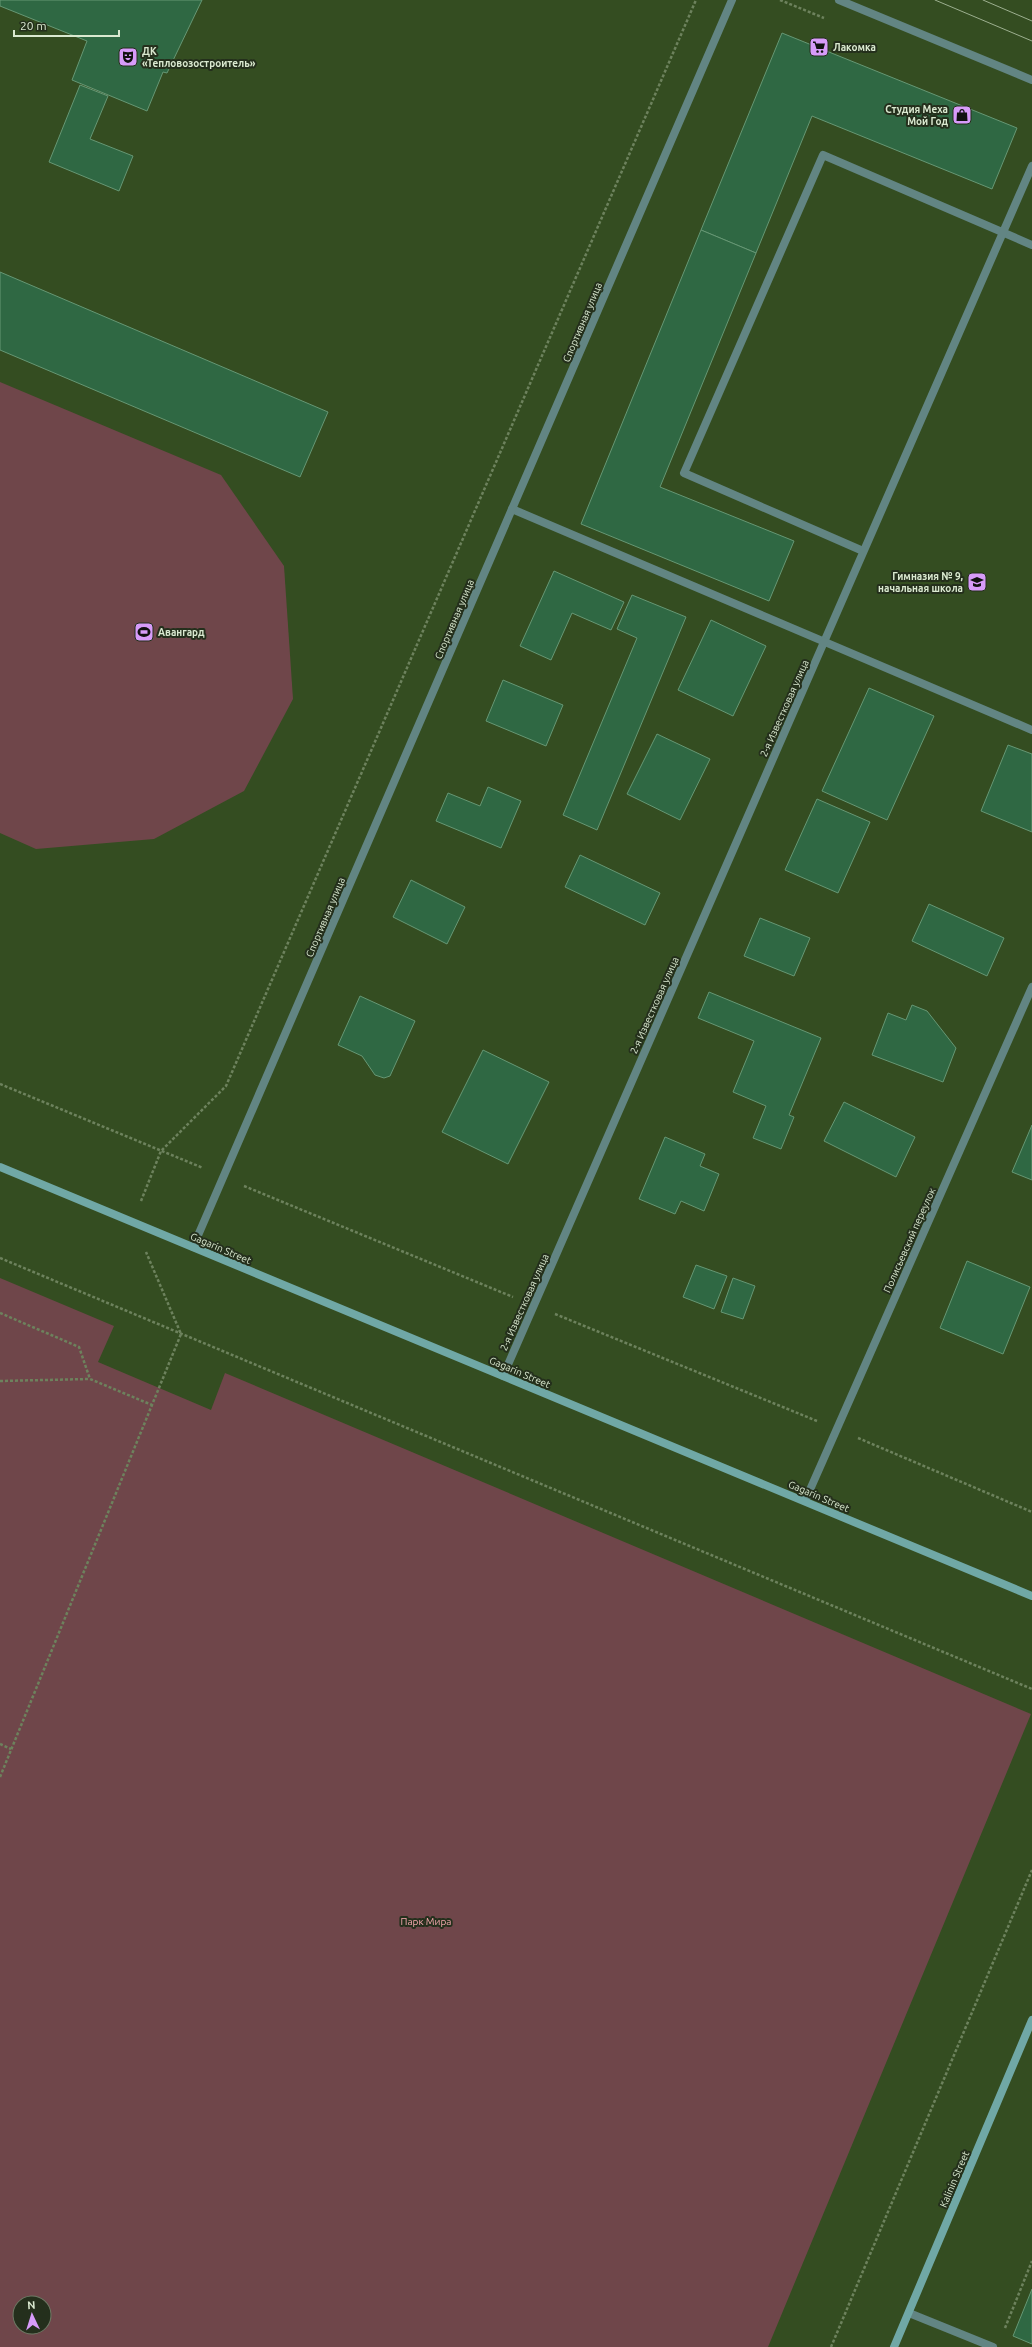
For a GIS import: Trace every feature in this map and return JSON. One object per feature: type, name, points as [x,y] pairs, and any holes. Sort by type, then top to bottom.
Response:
[{"type":"street","name":"Спортивная улица","points":[[193,1247],[732,0]]},
{"type":"street","points":[[839,0],[1032,80]]},
{"type":"street","points":[[863,551],[684,473],[823,155],[1032,245]]},
{"type":"street","name":"2-я Известковая улица","points":[[503,1376],[1032,166]]},
{"type":"street","points":[[512,509],[1032,730]]},
{"type":"street","name":"Полисьевский переулок","points":[[805,1501],[1032,987]]},
{"type":"street","name":"Gagarin Street","points":[[0,1167],[1032,1596]]},
{"type":"street","name":"Kalinin Street","points":[[894,2347],[1032,2020]]},
{"type":"street","points":[[909,2313],[993,2347]]},
{"type":"path","points":[[0,1258],[1032,1689]]},
{"type":"path","points":[[0,1313],[79,1346],[90,1378]]},
{"type":"path","points":[[0,1381],[90,1378],[152,1405]]},
{"type":"path","points":[[0,1744],[11,1749]]},
{"type":"path","points":[[831,2347],[1032,1870]]},
{"type":"path","points":[[1004,2333],[1032,2261]]},
{"type":"green space","name":"Авангард","points":[[0,382],[221,475],[284,566],[293,699],[244,791],[154,839],[36,849],[0,833]]},
{"type":"green space","name":"Парк Мира","points":[[0,1278],[114,1326],[98,1362],[211,1410],[225,1373],[1031,1714],[768,2347],[0,2347]]},
{"type":"building","name":"ДК «Тепловозостроитель»","points":[[0,0],[202,0],[167,73],[163,72],[147,111],[72,80],[87,41],[0,6]]},
{"type":"building","points":[[782,33],[1017,128],[992,189],[812,116],[756,253],[701,230]]},
{"type":"building","points":[[80,85],[108,96],[90,139],[133,156],[119,191],[49,162]]},
{"type":"building","points":[[701,230],[756,253],[660,487],[794,541],[769,601],[581,524]]},
{"type":"building","points":[[0,272],[328,412],[300,477],[0,350]]},
{"type":"building","points":[[554,571],[624,602],[611,630],[572,613],[551,660],[520,646]]},
{"type":"building","points":[[632,595],[686,617],[597,830],[563,815],[637,638],[617,629]]},
{"type":"building","points":[[711,620],[766,646],[733,716],[678,690]]},
{"type":"building","points":[[503,680],[563,705],[546,746],[486,721]]},
{"type":"building","points":[[869,688],[934,716],[887,820],[822,791]]},
{"type":"building","points":[[657,734],[710,759],[680,820],[627,794]]},
{"type":"building","points":[[1008,745],[1032,754],[1032,832],[981,811]]},
{"type":"building","points":[[488,787],[521,801],[501,848],[436,821],[448,793],[480,806]]},
{"type":"building","points":[[817,799],[870,822],[838,893],[785,870]]},
{"type":"building","points":[[580,855],[660,893],[645,925],[565,887]]},
{"type":"building","points":[[411,880],[465,907],[447,944],[393,917]]},
{"type":"building","points":[[929,904],[1004,938],[987,976],[912,941]]},
{"type":"building","points":[[760,918],[810,938],[794,976],[744,956]]},
{"type":"building","points":[[709,992],[821,1038],[789,1115],[794,1117],[781,1149],[753,1138],[766,1106],[733,1092],[754,1041],[698,1018]]},
{"type":"building","points":[[360,996],[415,1021],[390,1076],[384,1078],[375,1075],[362,1056],[338,1045]]},
{"type":"building","points":[[912,1005],[927,1011],[956,1048],[943,1082],[872,1055],[888,1013],[906,1020]]},
{"type":"building","points":[[483,1050],[549,1082],[508,1164],[442,1132]]},
{"type":"building","points":[[844,1102],[915,1137],[896,1177],[824,1141]]},
{"type":"building","points":[[1032,1125],[1032,1180],[1012,1172]]},
{"type":"building","points":[[665,1137],[705,1154],[700,1166],[719,1174],[704,1211],[681,1201],[675,1214],[639,1199]]},
{"type":"building","points":[[967,1261],[1030,1287],[1003,1354],[940,1328]]},
{"type":"building","points":[[696,1265],[727,1276],[714,1309],[683,1297]]},
{"type":"building","points":[[733,1278],[755,1286],[743,1319],[721,1312]]},
{"type":"building","points":[[1032,2289],[1032,2344],[1013,2336]]},
{"type":"tram line","points":[[935,0],[1032,41]]},
{"type":"tram line","points":[[983,0],[1032,21]]},
{"type":"place","name":"Лакомка","points":[[819,47]]},
{"type":"place","name":"ДК «Тепловозостроитель»","points":[[128,57]]},
{"type":"place","name":"Студия Меха Мой Год","points":[[962,115]]},
{"type":"place","name":"Гимназия № 9, начальная школа","points":[[977,582]]},
{"type":"place","name":"Авангард","points":[[144,632]]}]
